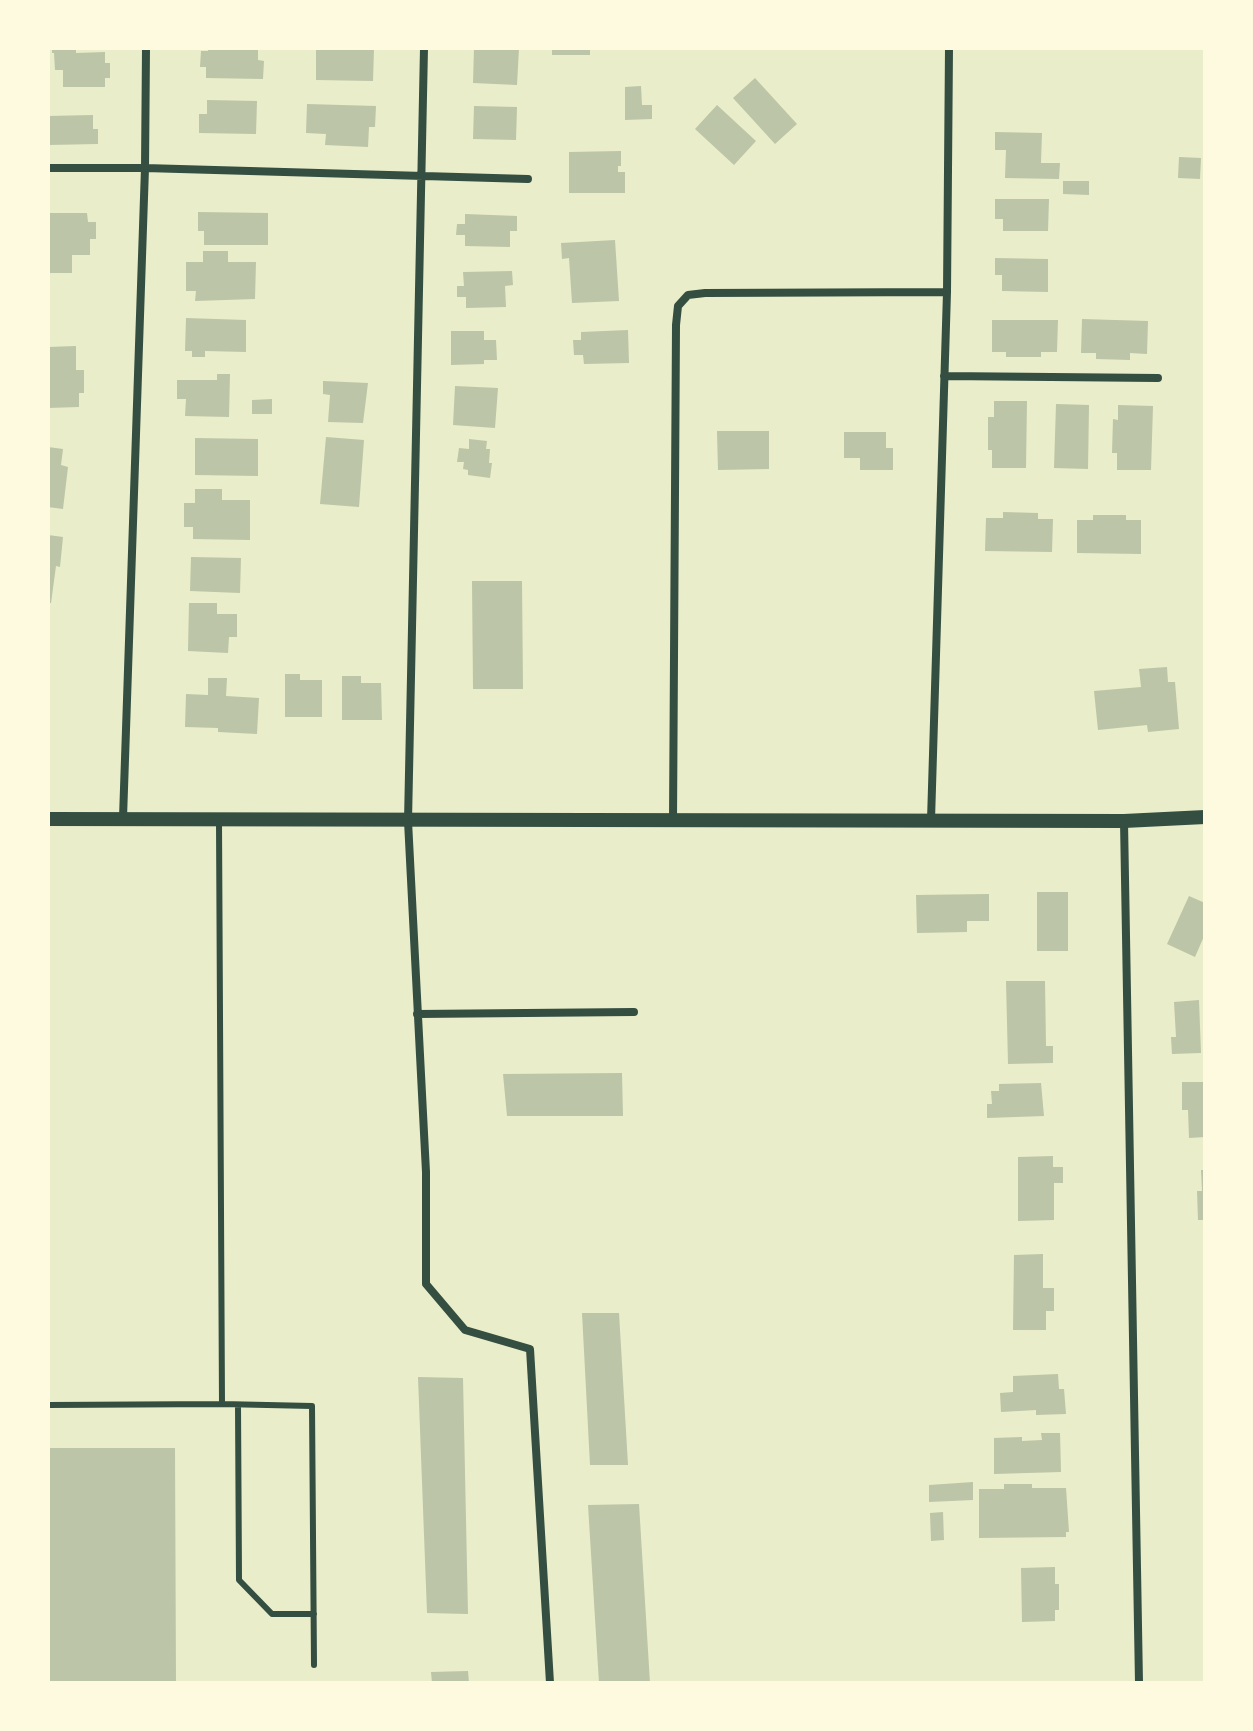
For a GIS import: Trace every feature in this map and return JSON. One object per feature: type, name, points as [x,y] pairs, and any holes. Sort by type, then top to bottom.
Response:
[{"type":"street","points":[[123,818],[145,168],[146,48]]},
{"type":"street","points":[[424,48],[408,821],[426,1172],[426,1284],[465,1330],[530,1349],[550,1683]]},
{"type":"street","points":[[931,820],[947,292],[949,48]]},
{"type":"street","points":[[48,168],[528,179]]},
{"type":"street","points":[[673,821],[678,306],[688,295],[705,293],[947,292]]},
{"type":"street","points":[[944,376],[1158,378]]},
{"type":"street","points":[[48,819],[1124,821],[1205,817]]},
{"type":"street","points":[[1124,821],[1139,1683]]},
{"type":"street","points":[[417,1014],[634,1012]]},
{"type":"lane","points":[[219,819],[222,1404]]},
{"type":"lane","points":[[48,1405],[312,1406],[314,1665]]},
{"type":"lane","points":[[238,1405],[239,1580],[272,1614],[314,1614]]},
{"type":"building","points":[[52,48],[76,48],[76,53],[105,52],[105,63],[110,63],[110,78],[105,78],[105,87],[63,87],[63,70],[55,70]]},
{"type":"building","points":[[208,48],[258,48],[258,60],[264,61],[263,79],[206,78],[206,67],[200,67],[201,51],[208,51]]},
{"type":"building","points":[[316,48],[374,49],[373,81],[316,80]]},
{"type":"building","points":[[474,48],[519,48],[517,85],[473,83]]},
{"type":"building","points":[[552,48],[590,48],[590,55],[552,55]]},
{"type":"building","points":[[755,78],[797,124],[775,144],[733,98]]},
{"type":"building","points":[[641,86],[642,105],[652,105],[652,119],[625,120],[625,87]]},
{"type":"building","points":[[207,100],[257,101],[256,134],[199,133],[199,114],[207,114]]},
{"type":"building","points":[[307,104],[376,106],[375,127],[369,127],[368,147],[325,145],[326,134],[306,133]]},
{"type":"building","points":[[717,105],[756,141],[734,165],[695,129]]},
{"type":"building","points":[[474,106],[517,107],[516,140],[473,139]]},
{"type":"building","points":[[93,115],[93,129],[98,129],[98,144],[48,145],[48,116]]},
{"type":"building","points":[[995,132],[1042,133],[1041,163],[1060,163],[1059,179],[1005,178],[1006,150],[995,150]]},
{"type":"building","points":[[621,151],[618,172],[625,172],[625,193],[569,193],[569,152]]},
{"type":"building","points":[[1179,157],[1201,158],[1200,179],[1178,178]]},
{"type":"building","points":[[1063,181],[1089,181],[1089,195],[1063,194]]},
{"type":"building","points":[[995,199],[1049,199],[1048,231],[1003,231],[1003,219],[995,219]]},
{"type":"building","points":[[198,212],[268,213],[268,245],[204,245],[204,231],[198,231]]},
{"type":"building","points":[[48,213],[87,213],[88,222],[96,222],[96,239],[90,239],[90,255],[72,255],[72,273],[50,273]]},
{"type":"building","points":[[465,214],[517,216],[517,231],[510,231],[510,247],[465,246],[465,235],[456,235],[457,224],[465,224]]},
{"type":"building","points":[[615,240],[619,301],[572,303],[569,258],[562,259],[561,243]]},
{"type":"building","points":[[203,251],[228,251],[228,262],[256,262],[255,299],[195,301],[196,291],[186,291],[186,262],[203,262]]},
{"type":"building","points":[[995,258],[1048,259],[1048,292],[1002,291],[1002,275],[995,275]]},
{"type":"building","points":[[512,271],[513,285],[505,286],[506,307],[466,308],[466,297],[457,297],[457,286],[464,286],[463,272]]},
{"type":"building","points":[[186,318],[246,320],[246,352],[205,351],[205,357],[192,357],[192,351],[185,351]]},
{"type":"building","points":[[1082,319],[1148,321],[1147,354],[1130,353],[1130,360],[1096,359],[1096,353],[1081,353]]},
{"type":"building","points":[[992,320],[1058,320],[1057,352],[1041,352],[1041,357],[1006,357],[1006,352],[992,352]]},
{"type":"building","points":[[628,330],[629,363],[584,364],[583,355],[574,355],[573,340],[581,340],[581,332]]},
{"type":"building","points":[[451,331],[484,331],[484,340],[496,340],[497,360],[484,360],[484,364],[451,365]]},
{"type":"building","points":[[76,346],[76,370],[84,370],[84,393],[79,393],[79,407],[48,408],[48,347]]},
{"type":"building","points":[[217,374],[230,374],[229,417],[185,416],[186,399],[177,399],[177,380],[217,380]]},
{"type":"building","points":[[323,381],[368,383],[363,423],[328,422],[330,395],[323,394]]},
{"type":"building","points":[[455,386],[498,388],[495,428],[453,425]]},
{"type":"building","points":[[272,399],[272,414],[252,414],[252,400]]},
{"type":"building","points":[[994,401],[1027,401],[1026,468],[992,468],[992,450],[988,450],[988,417],[994,417]]},
{"type":"building","points":[[1056,404],[1089,405],[1088,469],[1054,468]]},
{"type":"building","points":[[1118,405],[1153,406],[1151,470],[1117,470],[1117,453],[1112,453],[1113,419],[1118,420]]},
{"type":"building","points":[[717,431],[769,431],[769,469],[718,470]]},
{"type":"building","points":[[844,432],[886,432],[886,448],[893,448],[893,470],[860,470],[860,458],[844,458]]},
{"type":"building","points":[[326,437],[364,440],[359,507],[320,504]]},
{"type":"building","points":[[195,438],[258,439],[258,476],[195,475]]},
{"type":"building","points":[[469,439],[487,441],[489,463],[492,463],[490,478],[468,475],[468,470],[463,469],[464,462],[457,462],[459,448],[469,449]]},
{"type":"building","points":[[48,447],[63,449],[61,465],[68,467],[63,509],[48,507]]},
{"type":"building","points":[[195,489],[222,489],[222,500],[250,500],[250,540],[193,539],[193,527],[184,527],[184,503],[195,503]]},
{"type":"building","points":[[1003,512],[1038,513],[1038,519],[1053,519],[1052,552],[985,551],[986,518],[1003,518]]},
{"type":"building","points":[[1093,515],[1126,515],[1126,520],[1141,520],[1141,554],[1077,553],[1077,520],[1093,520]]},
{"type":"building","points":[[48,535],[63,537],[60,567],[56,566],[51,603],[48,603]]},
{"type":"building","points":[[191,557],[241,558],[240,593],[190,591]]},
{"type":"building","points":[[472,581],[522,581],[523,689],[473,689]]},
{"type":"building","points":[[189,603],[217,603],[217,614],[237,614],[237,637],[229,637],[228,653],[188,651]]},
{"type":"building","points":[[1167,667],[1168,682],[1175,682],[1179,729],[1148,732],[1147,725],[1098,730],[1094,691],[1141,687],[1139,669]]},
{"type":"building","points":[[285,674],[300,674],[300,680],[322,680],[322,717],[285,717]]},
{"type":"building","points":[[342,676],[361,676],[361,683],[381,683],[382,720],[342,720]]},
{"type":"building","points":[[208,678],[227,678],[226,696],[259,698],[257,734],[185,727],[186,694],[208,695]]},
{"type":"building","points":[[1037,892],[1068,892],[1068,951],[1037,951]]},
{"type":"building","points":[[989,894],[989,921],[967,921],[967,932],[917,933],[916,895]]},
{"type":"building","points":[[1189,896],[1205,903],[1205,934],[1195,957],[1167,944]]},
{"type":"building","points":[[1006,981],[1045,981],[1046,1046],[1053,1046],[1053,1063],[1008,1064]]},
{"type":"building","points":[[1199,1000],[1201,1053],[1172,1054],[1171,1037],[1176,1037],[1174,1002]]},
{"type":"building","points":[[622,1073],[623,1116],[507,1116],[503,1074]]},
{"type":"building","points":[[1182,1082],[1205,1082],[1205,1137],[1189,1138],[1188,1110],[1182,1110]]},
{"type":"building","points":[[1041,1083],[1044,1116],[987,1118],[987,1104],[992,1104],[991,1091],[999,1091],[999,1084]]},
{"type":"building","points":[[1053,1156],[1053,1167],[1063,1167],[1063,1183],[1054,1183],[1054,1220],[1018,1221],[1018,1157]]},
{"type":"building","points":[[1201,1170],[1205,1170],[1205,1220],[1198,1220],[1197,1191],[1202,1191]]},
{"type":"building","points":[[1043,1254],[1043,1288],[1054,1288],[1054,1311],[1046,1311],[1046,1330],[1013,1330],[1014,1255]]},
{"type":"building","points":[[582,1313],[619,1313],[628,1465],[590,1465]]},
{"type":"building","points":[[1058,1374],[1059,1389],[1064,1389],[1066,1414],[1036,1415],[1036,1410],[1001,1412],[1000,1393],[1013,1392],[1013,1376]]},
{"type":"building","points":[[418,1377],[463,1378],[468,1614],[427,1613]]},
{"type":"building","points":[[1041,1433],[1060,1433],[1061,1472],[994,1474],[994,1438],[1042,1440]]},
{"type":"building","points":[[48,1448],[175,1448],[176,1683],[48,1683]]},
{"type":"building","points":[[973,1482],[973,1500],[929,1502],[929,1485]]},
{"type":"building","points":[[1004,1484],[1066,1488],[1069,1532],[1066,1532],[1066,1537],[979,1538],[979,1489],[1004,1489]]},
{"type":"building","points":[[639,1504],[650,1683],[599,1683],[588,1505]]},
{"type":"building","points":[[943,1512],[944,1540],[931,1541],[930,1513]]},
{"type":"building","points":[[1055,1567],[1055,1584],[1059,1584],[1059,1610],[1055,1610],[1055,1621],[1022,1622],[1021,1568]]},
{"type":"building","points":[[468,1671],[469,1683],[432,1683],[431,1672]]}]
